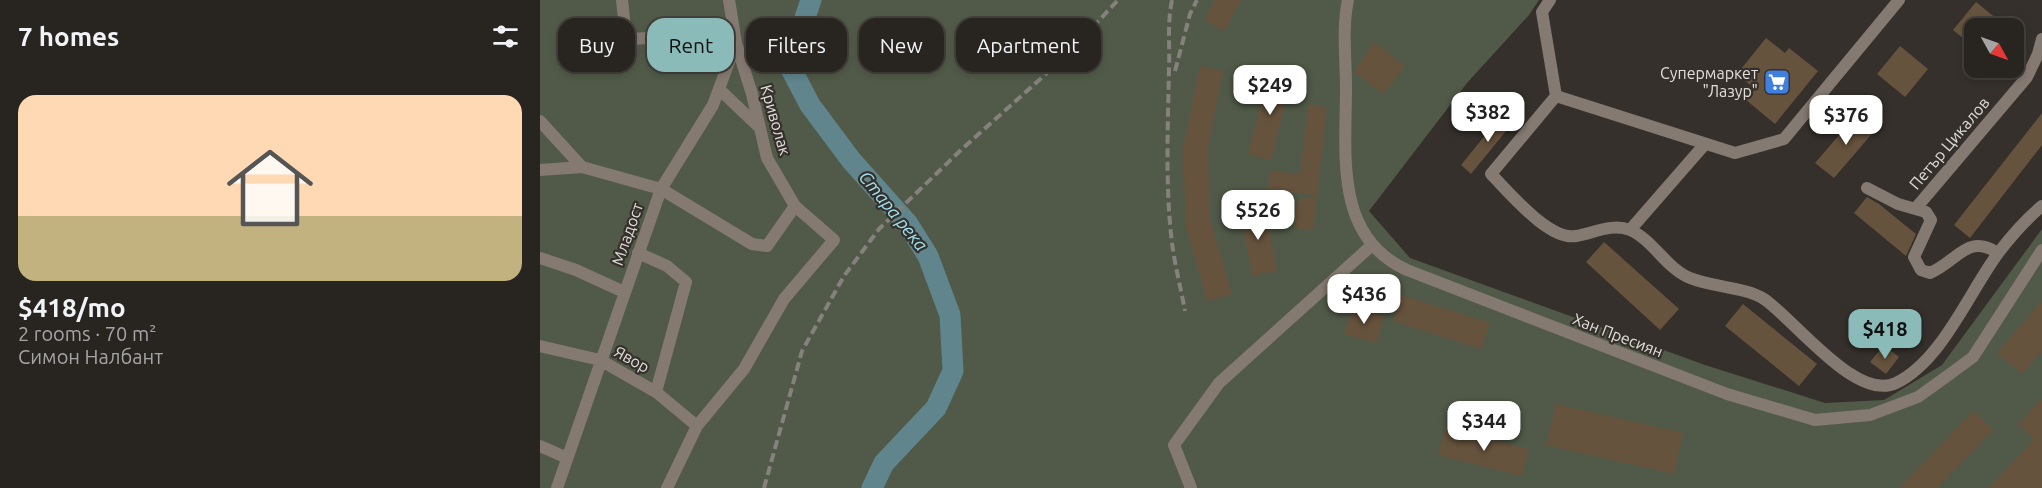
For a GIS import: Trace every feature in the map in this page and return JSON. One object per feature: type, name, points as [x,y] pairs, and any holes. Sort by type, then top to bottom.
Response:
[{"type":"street","points":[[622,0],[625,28],[633,39],[714,33],[736,43]]},
{"type":"street","name":"Младост","points":[[557,488],[661,189],[713,105],[736,43],[729,0]]},
{"type":"street","name":"Хан Пресиян","points":[[1348,0],[1346,187],[1371,246],[1390,262],[1548,327],[1727,394],[1815,420],[1870,415],[1918,397],[1973,357],[2042,250]]},
{"type":"street","points":[[1550,0],[1542,12],[1556,96],[1491,174],[1547,228],[1573,237],[1611,227],[1630,230],[1688,278],[1762,297],[1856,379],[1878,387],[1894,384],[1911,374],[1943,339],[1998,253],[2024,221],[2042,206]]},
{"type":"street","points":[[1556,96],[1735,153],[1784,139],[1899,0]]},
{"type":"street","name":"Петър Цикалов","points":[[1916,208],[2027,77],[2042,39]]},
{"type":"street","name":"Криволак","points":[[736,43],[767,158],[795,206]]},
{"type":"street","points":[[719,89],[760,128]]},
{"type":"street","points":[[540,121],[582,167]]},
{"type":"street","points":[[1630,230],[1705,144]]},
{"type":"street","points":[[540,170],[582,167],[661,189],[752,244],[767,246],[795,206],[834,240],[784,299],[744,369],[697,426],[667,488]]},
{"type":"street","points":[[1867,188],[1898,204],[1926,212],[1931,220],[1914,257],[1922,270],[1930,273],[1939,269],[1974,245],[1985,245],[1998,253]]},
{"type":"street","points":[[1191,488],[1174,445],[1219,383],[1371,246]]},
{"type":"street","points":[[638,254],[667,266],[686,282],[656,392]]},
{"type":"street","points":[[540,258],[576,270],[624,292]]},
{"type":"street","name":"Явор","points":[[540,346],[600,360],[656,392],[697,426]]},
{"type":"street","points":[[540,446],[567,458]]},
{"type":"green space","points":[[540,0],[1539,0],[1529,15],[1467,83],[1369,211],[1410,258],[1705,365],[1825,403],[1884,400],[1942,365],[2042,229],[2042,488],[540,488]]},
{"type":"building","points":[[1215,0],[1241,0],[1224,31],[1204,20]]},
{"type":"building","points":[[1976,2],[1996,18],[1964,18],[1964,39],[1953,30]]},
{"type":"building","name":"Супермаркет \"Лазур\"","points":[[1766,38],[1785,53],[1789,48],[1818,71],[1775,124],[1746,100],[1755,89],[1737,74]]},
{"type":"building","points":[[1374,42],[1405,66],[1383,94],[1354,72]]},
{"type":"building","points":[[1900,46],[1928,69],[1905,97],[1877,74]]},
{"type":"building","points":[[1200,66],[1223,71],[1208,147],[1210,219],[1232,294],[1207,301],[1186,226],[1183,148]]},
{"type":"building","points":[[1269,72],[1291,78],[1271,160],[1248,154]]},
{"type":"building","points":[[1308,105],[1327,107],[1317,195],[1268,190],[1270,171],[1300,174]]},
{"type":"building","points":[[1504,112],[1515,120],[1471,174],[1461,165]]},
{"type":"building","points":[[1858,113],[1876,129],[1834,178],[1815,163]]},
{"type":"building","points":[[2042,113],[2042,145],[1970,238],[1954,225]]},
{"type":"building","points":[[1317,196],[1313,230],[1294,228],[1297,200]]},
{"type":"building","points":[[1867,197],[1916,234],[1906,256],[1854,213]]},
{"type":"building","points":[[1265,206],[1277,271],[1252,276],[1240,211]]},
{"type":"building","points":[[1604,242],[1679,309],[1660,330],[1586,262]]},
{"type":"building","points":[[1401,295],[1490,323],[1481,349],[1393,321]]},
{"type":"building","points":[[2042,300],[2042,351],[2022,374],[1997,353]]},
{"type":"building","points":[[1743,304],[1817,364],[1799,386],[1725,326]]},
{"type":"building","points":[[1352,307],[1384,316],[1377,343],[1344,334]]},
{"type":"building","points":[[1884,345],[1899,357],[1886,374],[1870,362]]},
{"type":"building","points":[[2042,398],[2042,488],[1989,488],[2034,439],[2018,424]]},
{"type":"building","points":[[1556,404],[1683,433],[1674,474],[1546,445]]},
{"type":"building","points":[[1973,411],[1993,430],[1937,488],[1899,488]]},
{"type":"building","points":[[1445,429],[1529,449],[1522,476],[1438,455]]},
{"type":"waterway","name":"Стара река","points":[[811,0],[789,65],[810,105],[851,160],[908,224],[928,256],[950,315],[953,371],[936,408],[884,463],[872,488]]},
{"type":"railway","points":[[764,488],[802,351],[844,276],[879,229],[962,149],[1065,57],[1118,0]]},
{"type":"railway","points":[[1172,0],[1169,26],[1168,200],[1173,252],[1185,311]]},
{"type":"railway","points":[[1175,71],[1190,14],[1197,0]]},
{"type":"place","name":"Супермаркет \"Лазур\"","points":[[1777,82]]}]
